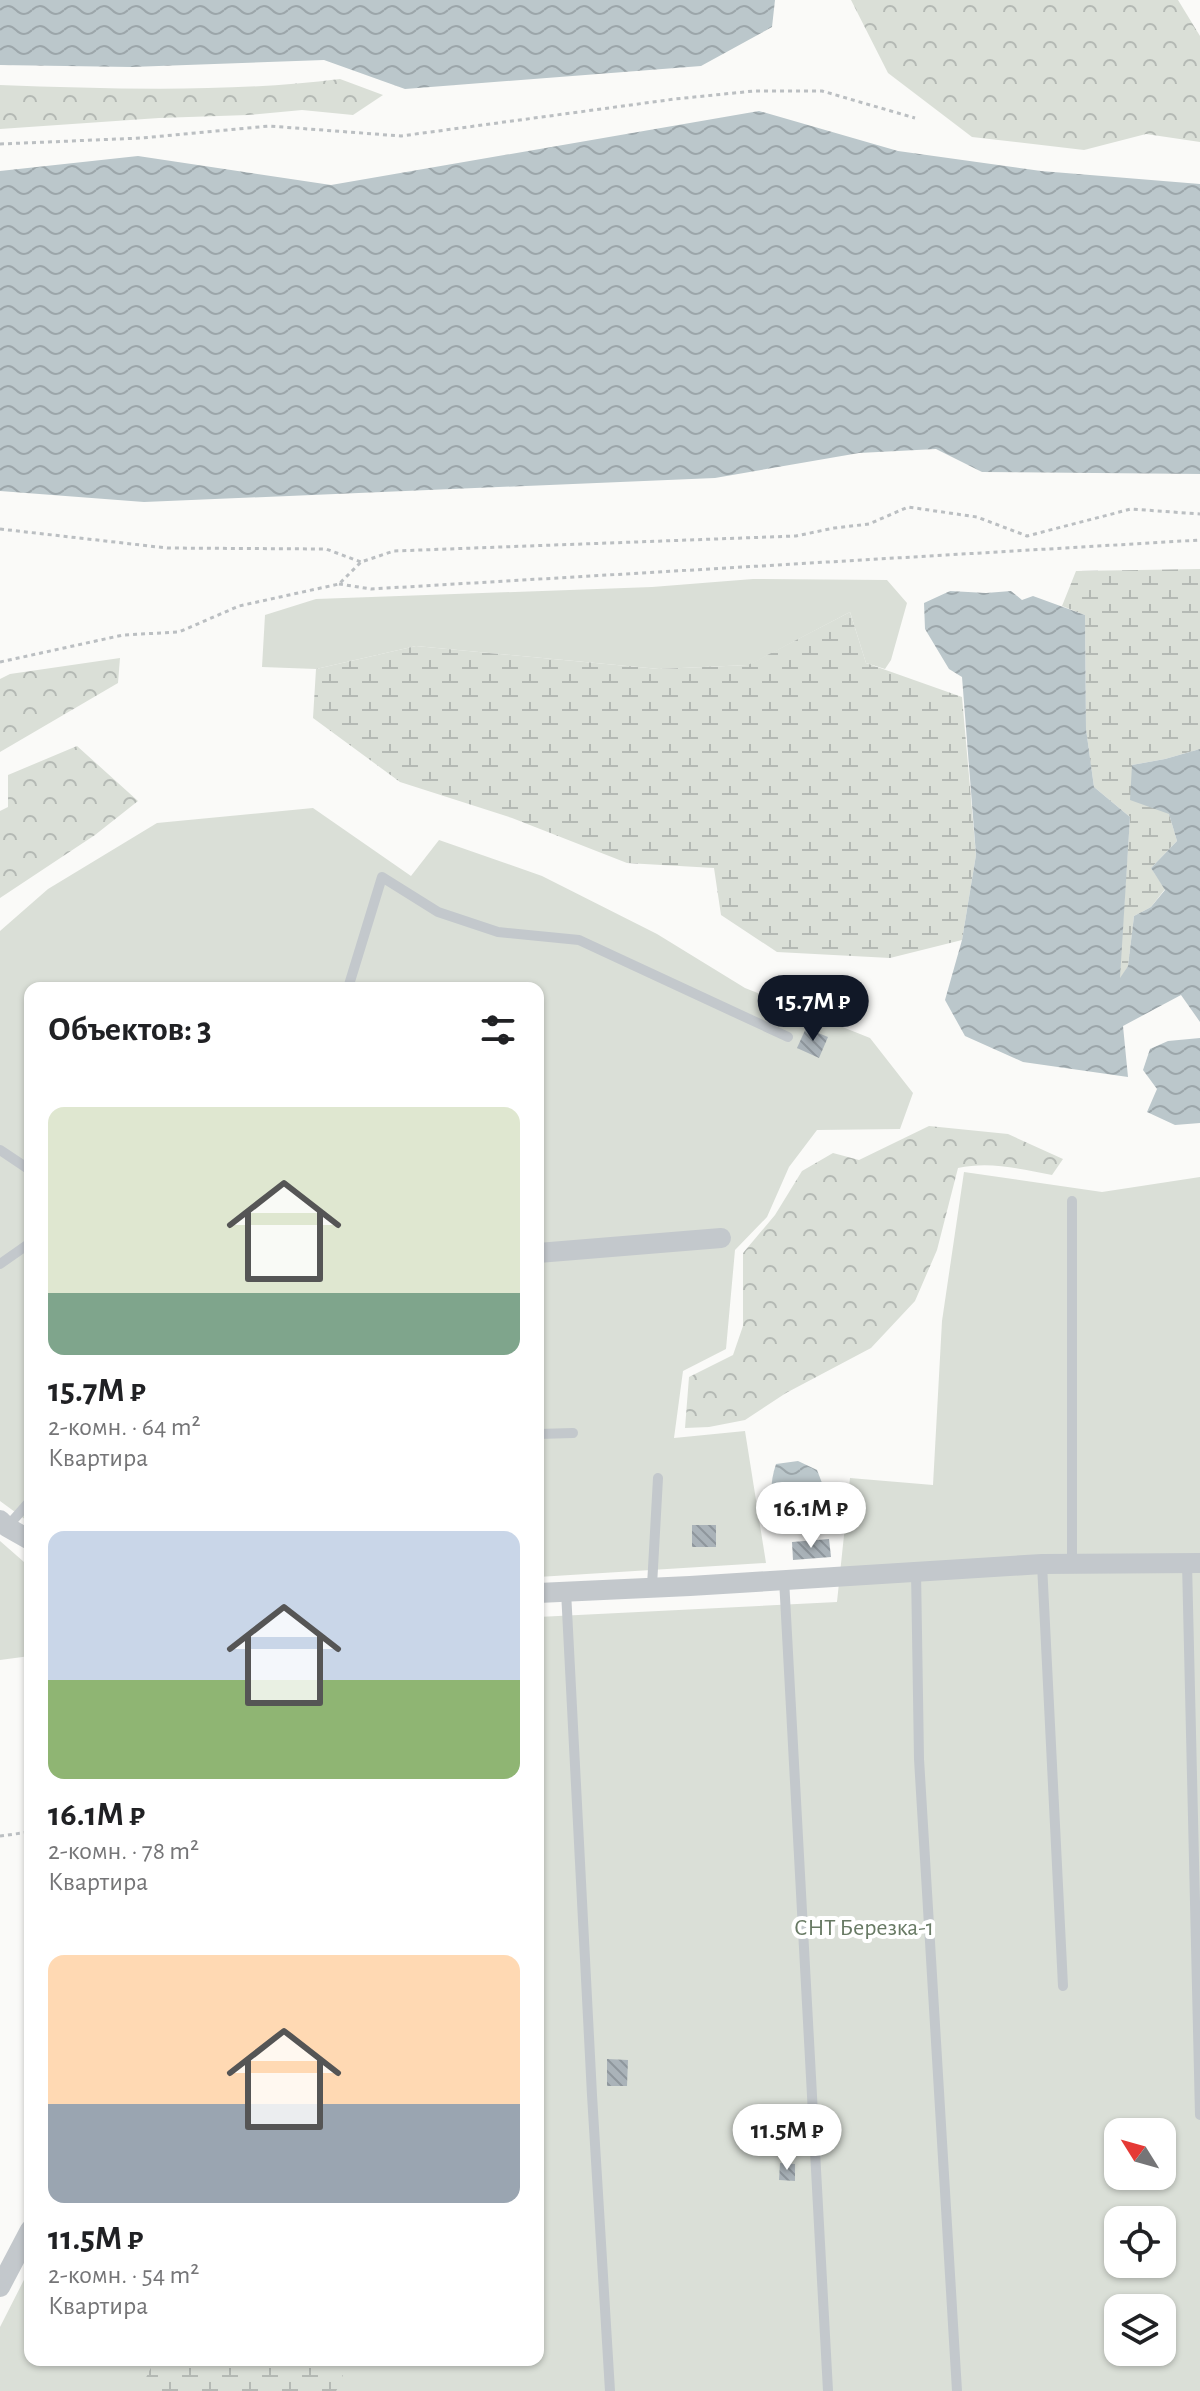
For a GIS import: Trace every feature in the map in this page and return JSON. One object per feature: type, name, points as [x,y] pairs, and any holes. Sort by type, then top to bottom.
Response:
[{"type":"street","points":[[544,1253],[721,1238]]},
{"type":"street","points":[[3,1524],[24,1536]]},
{"type":"street","points":[[544,1593],[1042,1564],[1194,1563]]},
{"type":"street","points":[[0,2287],[24,2241]]},
{"type":"lane","points":[[350,982],[382,877],[438,912],[498,932],[579,940],[788,1037]]},
{"type":"lane","points":[[0,1150],[24,1166]]},
{"type":"lane","points":[[1072,1201],[1072,1563]]},
{"type":"lane","points":[[0,1264],[24,1247]]},
{"type":"lane","points":[[544,1434],[573,1433]]},
{"type":"lane","points":[[652,1586],[658,1478]]},
{"type":"lane","points":[[3,1524],[24,1506]]},
{"type":"lane","points":[[1194,1563],[1200,2115]]},
{"type":"lane","points":[[1042,1564],[1063,1986]]},
{"type":"lane","points":[[916,1570],[919,1759],[957,2391]]},
{"type":"lane","points":[[784,1579],[828,2391]]},
{"type":"lane","points":[[566,1591],[610,2391]]},
{"type":"path","points":[[0,144],[142,138],[269,126],[401,136],[754,91],[822,91],[915,118]]},
{"type":"path","points":[[339,584],[361,562],[394,551],[796,536],[869,524],[908,507],[977,517],[1027,536],[1131,509],[1200,514]]},
{"type":"path","points":[[0,529],[167,548],[326,549],[361,562]]},
{"type":"path","points":[[0,662],[123,635],[179,632],[239,606],[339,584],[371,589],[1200,540]]},
{"type":"path","points":[[0,1836],[24,1833]]},
{"type":"green space","points":[[851,0],[1178,0],[1200,36],[1200,142],[1146,134],[1084,150],[972,137],[888,73]]},
{"type":"green space","points":[[340,79],[383,95],[353,115],[302,110],[0,129],[0,85],[213,88]]},
{"type":"green space","points":[[1200,569],[1200,749],[1132,765],[1169,814],[1177,841],[1151,868],[1165,889],[1151,907],[1134,916],[1128,966],[1119,981],[1130,817],[1094,787],[1086,729],[1085,615],[1062,606],[1076,571]]},
{"type":"green space","points":[[753,579],[887,580],[907,603],[891,660],[885,669],[866,663],[850,612],[749,665],[659,669],[416,646],[316,669],[262,667],[265,615],[316,599],[652,587]]},
{"type":"green space","points":[[850,612],[866,663],[962,697],[976,855],[962,940],[890,958],[777,952],[721,915],[714,868],[627,863],[512,818],[400,782],[313,718],[316,669],[416,646],[659,669],[748,665]]},
{"type":"green space","points":[[120,658],[118,683],[0,752],[0,679],[10,674]]},
{"type":"green space","points":[[77,746],[138,801],[95,835],[0,898],[0,811],[8,807],[8,775]]},
{"type":"green space","points":[[313,808],[411,876],[439,840],[542,876],[657,934],[745,988],[870,1038],[913,1093],[900,1129],[817,1130],[789,1167],[767,1217],[735,1250],[726,1349],[683,1371],[674,1438],[745,1431],[766,1563],[544,1577],[544,982],[24,982],[24,1519],[0,1501],[0,931],[48,889],[157,823]]},
{"type":"green space","points":[[929,1126],[1008,1134],[1063,1159],[1052,1175],[994,1166],[958,1168],[937,1250],[915,1301],[871,1348],[786,1393],[745,1420],[685,1428],[689,1377],[733,1355],[743,1326],[743,1253],[775,1215],[802,1171],[833,1153],[859,1160]]},
{"type":"green space","name":"СНТ Березка-1","points":[[964,1172],[1102,1192],[1200,1177],[1200,2391],[0,2391],[0,2327],[24,2280],[24,2366],[544,2366],[544,1617],[837,1602],[850,1478],[933,1485],[942,1321]]},
{"type":"green space","points":[[0,1541],[24,1562],[24,1657],[0,1660]]},
{"type":"green space","points":[[152,2366],[345,2366],[336,2391],[139,2391]]},
{"type":"water","points":[[0,0],[775,0],[772,27],[701,66],[405,89],[324,60],[131,67],[0,65]]},
{"type":"water","points":[[759,111],[898,151],[1041,171],[1200,184],[1200,474],[982,472],[936,449],[859,453],[715,478],[144,502],[0,491],[0,171],[138,156],[331,185]]},
{"type":"water","points":[[950,591],[1011,591],[1022,600],[1033,596],[1085,615],[1086,729],[1094,787],[1130,817],[1120,978],[1128,966],[1134,916],[1151,907],[1165,890],[1151,868],[1177,841],[1169,814],[1130,800],[1132,765],[1200,749],[1200,1022],[1181,995],[1123,1026],[1128,1077],[1023,1062],[965,1036],[945,1000],[962,940],[976,855],[962,677],[949,669],[925,629],[924,603]]},
{"type":"water","points":[[1200,1038],[1200,1123],[1175,1125],[1147,1112],[1157,1089],[1143,1070],[1150,1049],[1168,1041]]},
{"type":"water","points":[[798,1461],[817,1470],[824,1488],[823,1523],[800,1532],[777,1525],[771,1494],[776,1464]]},
{"type":"building","points":[[806,1028],[828,1037],[819,1058],[797,1048]]},
{"type":"building","points":[[692,1525],[716,1525],[716,1547],[692,1547]]},
{"type":"building","points":[[829,1539],[831,1557],[793,1560],[792,1542]]},
{"type":"building","points":[[607,2059],[628,2060],[627,2086],[607,2086]]},
{"type":"building","points":[[780,2163],[795,2164],[795,2181],[779,2180]]}]
